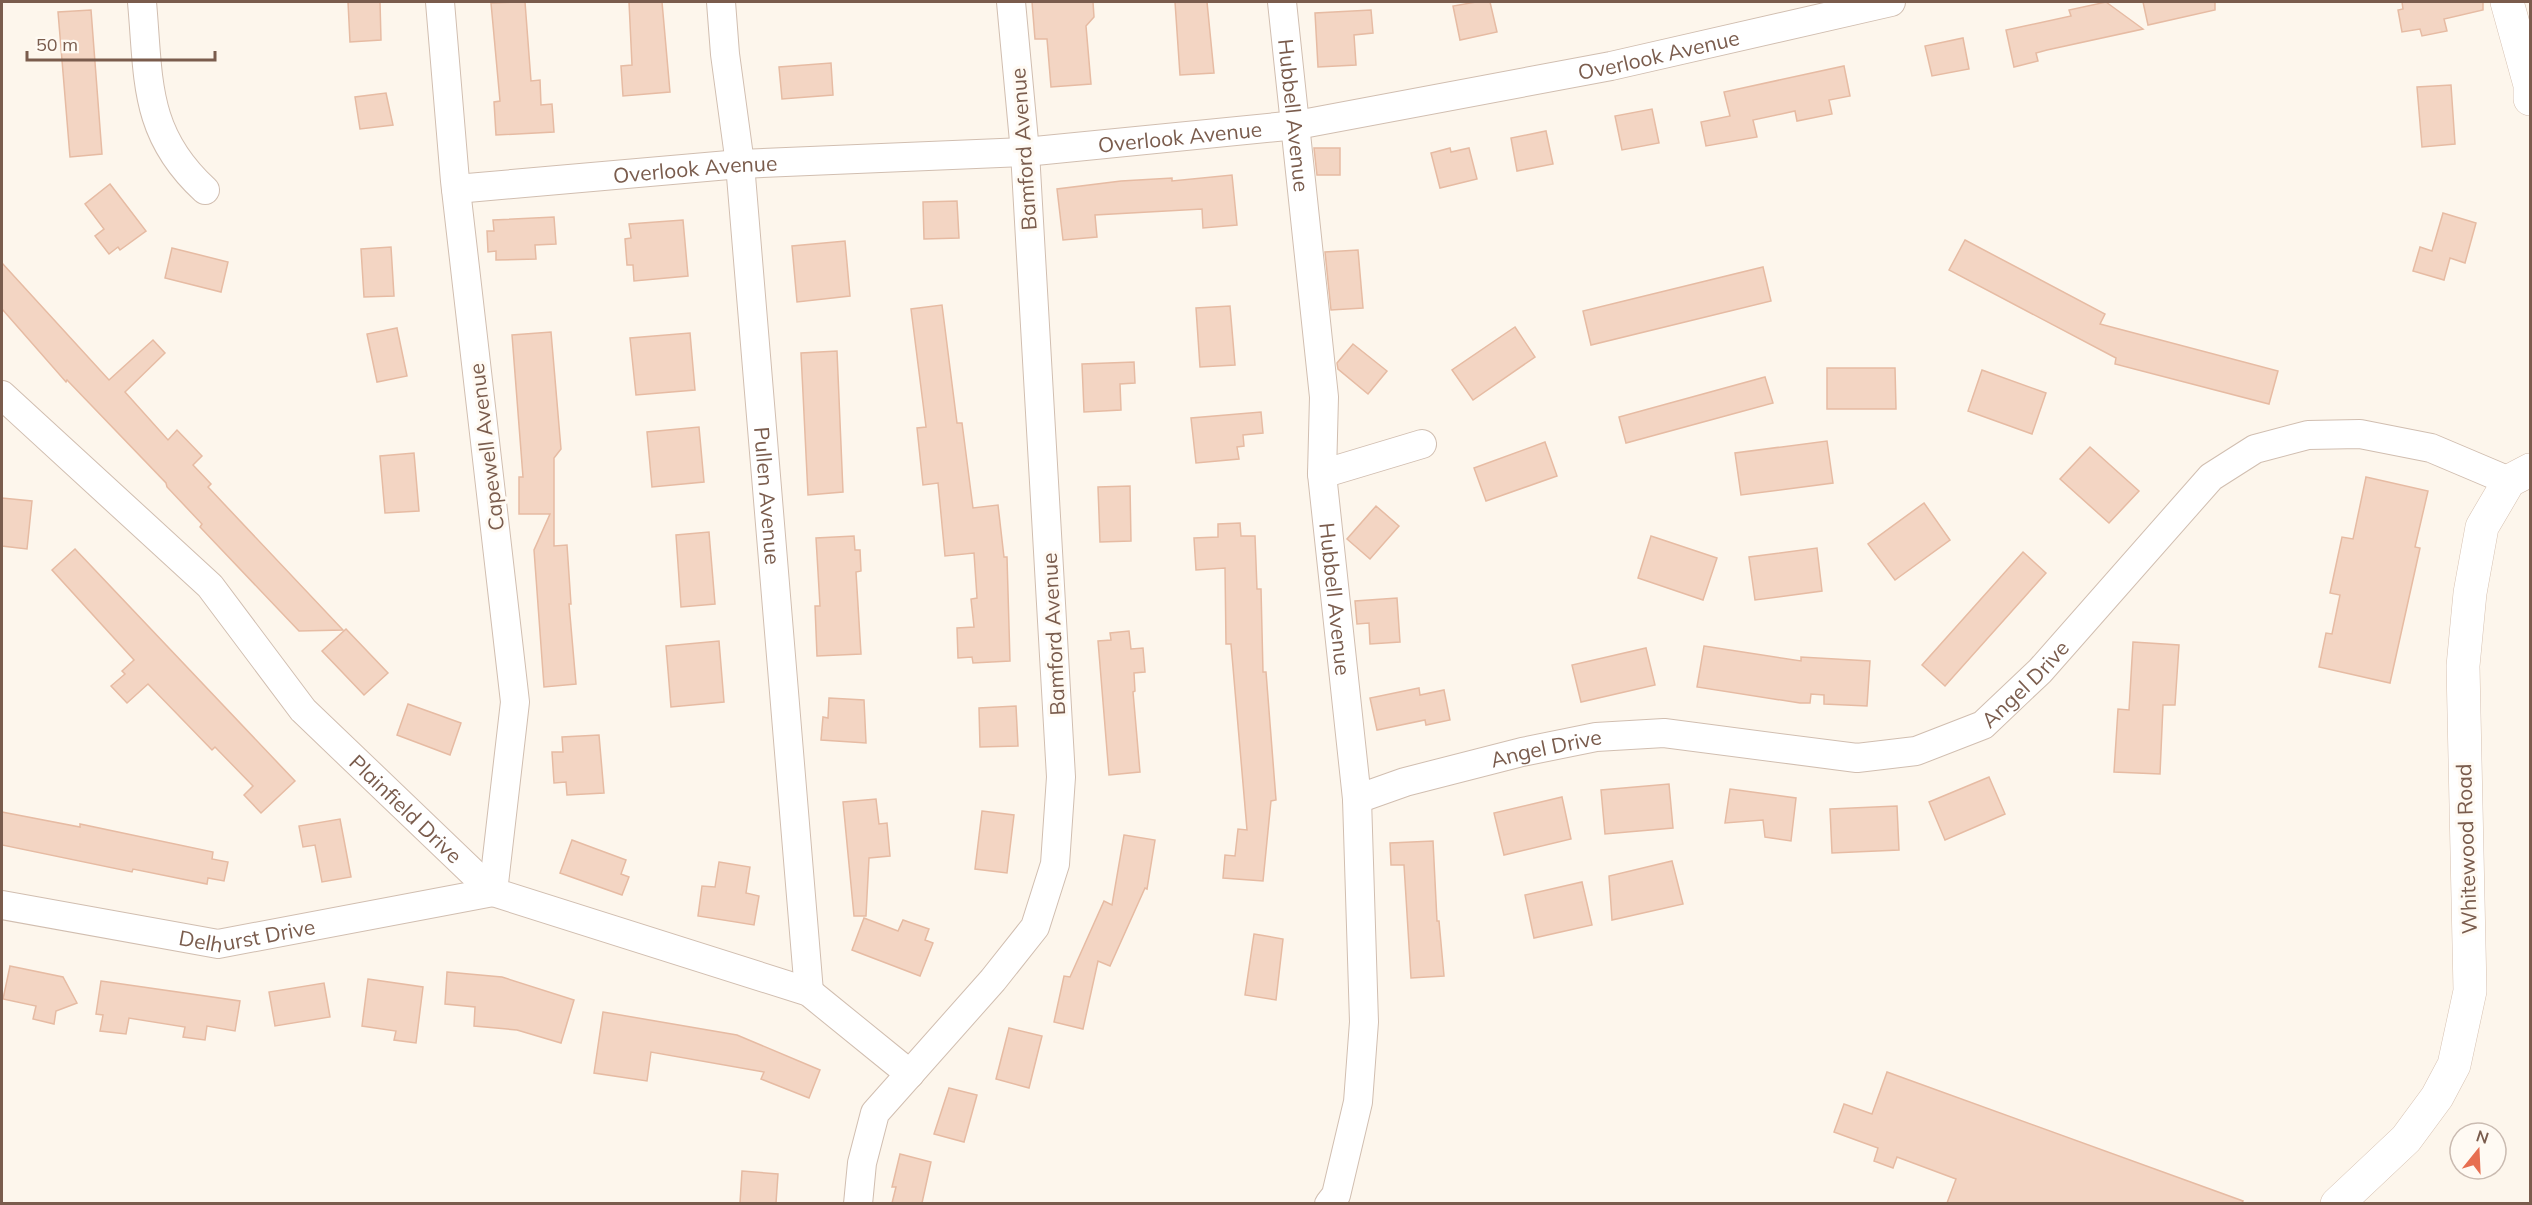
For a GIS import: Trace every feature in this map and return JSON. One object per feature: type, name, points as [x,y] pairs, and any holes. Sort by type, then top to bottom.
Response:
[{"type":"street","points":[[142,2],[151,96],[158,126],[171,154],[205,190]]},
{"type":"street","name":"Capewell Avenue","points":[[441,2],[456,189],[515,702],[493,892]]},
{"type":"street","name":"Pullen Avenue","points":[[721,2],[725,54],[740,164],[809,992]]},
{"type":"street","name":"Bamford Avenue","points":[[858,1203],[862,1162],[875,1113],[993,980],[1035,927],[1055,864],[1061,777],[1025,152],[1011,2]]},
{"type":"street","name":"Hubbell Avenue","points":[[1282,2],[1297,125],[1324,397],[1322,474],[1358,799],[1364,1022],[1358,1102],[1332,1199]]},
{"type":"street","name":"Overlook Avenue","points":[[456,189],[740,164],[1025,152],[1297,125],[1611,66],[1891,2]]},
{"type":"street","points":[[2507,2],[2530,90]]},
{"type":"street","name":"Plainfield Drive","points":[[5,405],[210,586],[303,710],[493,892],[809,992],[910,1074]]},
{"type":"street","name":"Angel Drive","points":[[1358,799],[1405,782],[1522,752],[1596,737],[1664,733],[1857,758],[1916,751],[1983,725],[2040,671],[2211,477],[2255,449],[2308,435],[2360,434],[2431,448],[2519,475]]},
{"type":"street","points":[[1322,474],[1422,444]]},
{"type":"street","name":"Whitewood Road","points":[[2337,1203],[2406,1139],[2437,1097],[2454,1065],[2470,991],[2463,784],[2463,666],[2470,593],[2482,527],[2519,475]]},
{"type":"street","name":"Delhurst Drive","points":[[2,905],[218,944],[493,892]]},
{"type":"building","points":[[348,2],[380,2],[381,40],[350,42]]},
{"type":"building","points":[[525,2],[531,81],[540,80],[541,105],[552,104],[554,132],[496,135],[494,102],[500,101],[491,3]]},
{"type":"building","points":[[629,2],[662,2],[670,92],[623,96],[621,66],[632,65]]},
{"type":"building","points":[[1032,2],[1093,2],[1094,17],[1086,26],[1091,84],[1051,87],[1047,39],[1035,39]]},
{"type":"building","points":[[1175,2],[1207,2],[1214,73],[1180,75]]},
{"type":"building","points":[[1490,2],[1497,32],[1460,40],[1453,6]]},
{"type":"building","points":[[2106,2],[2143,29],[2036,53],[2038,61],[2014,67],[2006,30],[2071,16],[2069,10]]},
{"type":"building","points":[[2143,2],[2215,2],[2215,10],[2148,25]]},
{"type":"building","points":[[2402,2],[2483,2],[2483,10],[2444,19],[2447,31],[2422,36],[2420,29],[2402,32],[2398,10],[2403,9]]},
{"type":"building","points":[[91,10],[102,154],[70,157],[58,12]]},
{"type":"building","points":[[1371,10],[1373,33],[1354,35],[1356,65],[1318,67],[1315,13]]},
{"type":"building","points":[[1963,38],[1969,69],[1932,76],[1925,46]]},
{"type":"building","points":[[831,63],[833,95],[782,99],[779,67]]},
{"type":"building","points":[[1844,66],[1850,96],[1829,100],[1832,114],[1797,121],[1795,111],[1753,120],[1757,137],[1706,146],[1701,122],[1730,116],[1724,92]]},
{"type":"building","points":[[2451,85],[2455,144],[2422,147],[2417,87]]},
{"type":"building","points":[[386,93],[393,125],[360,129],[355,97]]},
{"type":"building","points":[[1652,109],[1659,143],[1622,150],[1615,116]]},
{"type":"building","points":[[1546,131],[1553,164],[1517,171],[1511,138]]},
{"type":"building","points":[[1314,148],[1340,148],[1340,175],[1317,175]]},
{"type":"building","points":[[1450,148],[1451,152],[1469,148],[1477,179],[1440,188],[1431,153]]},
{"type":"building","points":[[1232,175],[1237,225],[1203,228],[1202,209],[1095,215],[1097,237],[1063,240],[1057,189],[1121,181],[1172,178],[1172,181]]},
{"type":"building","points":[[110,184],[146,231],[120,250],[118,247],[109,254],[95,236],[104,229],[85,204]]},
{"type":"building","points":[[957,201],[959,238],[924,239],[923,202]]},
{"type":"building","points":[[2443,213],[2476,223],[2465,263],[2450,258],[2444,280],[2413,271],[2420,247],[2432,251]]},
{"type":"building","points":[[554,217],[556,244],[535,245],[536,259],[496,260],[496,251],[488,252],[487,231],[494,231],[493,220]]},
{"type":"building","points":[[683,220],[688,276],[634,281],[633,265],[627,265],[625,239],[631,238],[629,224]]},
{"type":"building","points":[[1965,240],[2105,314],[2100,324],[2278,371],[2269,404],[2115,364],[2116,358],[1949,270]]},
{"type":"building","points":[[845,241],[850,296],[797,302],[792,246]]},
{"type":"building","points":[[391,247],[394,296],[364,297],[361,249]]},
{"type":"building","points":[[172,248],[228,262],[221,292],[165,278]]},
{"type":"building","points":[[1358,250],[1363,308],[1331,310],[1325,252]]},
{"type":"building","points":[[2,263],[109,380],[153,340],[165,353],[125,392],[168,440],[177,430],[202,456],[193,465],[211,484],[208,487],[343,630],[299,631],[200,527],[202,524],[167,487],[166,483],[67,380],[66,382],[2,309]]},
{"type":"building","points":[[1763,267],[1771,301],[1591,345],[1583,311]]},
{"type":"building","points":[[942,305],[957,423],[962,423],[973,508],[998,505],[1004,557],[1007,557],[1010,661],[973,663],[972,657],[958,658],[957,628],[974,627],[971,599],[977,598],[974,553],[945,556],[938,483],[923,485],[917,428],[926,427],[911,309]]},
{"type":"building","points":[[1230,306],[1235,365],[1200,367],[1196,308]]},
{"type":"building","points":[[1515,327],[1535,357],[1473,400],[1452,370]]},
{"type":"building","points":[[397,328],[407,376],[377,382],[367,334]]},
{"type":"building","points":[[551,332],[561,449],[554,458],[554,546],[567,545],[571,604],[569,604],[576,684],[544,687],[534,550],[550,514],[519,514],[519,477],[523,477],[512,335]]},
{"type":"building","points":[[690,333],[695,390],[636,395],[630,338]]},
{"type":"building","points":[[1353,344],[1387,371],[1368,394],[1338,369],[1337,363]]},
{"type":"building","points":[[837,351],[843,492],[808,495],[801,353]]},
{"type":"building","points":[[1134,362],[1135,383],[1120,384],[1121,410],[1084,412],[1082,364]]},
{"type":"building","points":[[1827,368],[1895,368],[1896,409],[1827,409]]},
{"type":"building","points":[[1982,370],[2046,393],[2032,434],[1968,411]]},
{"type":"building","points":[[1765,377],[1773,403],[1626,443],[1619,417]]},
{"type":"building","points":[[1261,412],[1263,433],[1243,435],[1244,446],[1237,447],[1239,459],[1196,463],[1191,418]]},
{"type":"building","points":[[699,427],[704,482],[652,487],[647,432]]},
{"type":"building","points":[[1827,441],[1833,483],[1741,495],[1735,453]]},
{"type":"building","points":[[1545,442],[1557,476],[1486,501],[1474,468]]},
{"type":"building","points":[[2090,447],[2139,491],[2109,523],[2060,479]]},
{"type":"building","points":[[414,453],[419,511],[385,513],[380,456]]},
{"type":"building","points":[[2366,477],[2428,491],[2415,547],[2420,548],[2390,683],[2319,667],[2326,633],[2332,634],[2340,595],[2330,593],[2342,537],[2353,539]]},
{"type":"building","points":[[1130,486],[1131,541],[1100,542],[1098,487]]},
{"type":"building","points":[[2,498],[32,501],[27,549],[2,546]]},
{"type":"building","points":[[1924,503],[1950,540],[1895,580],[1868,544]]},
{"type":"building","points":[[1376,506],[1399,526],[1370,559],[1347,539]]},
{"type":"building","points":[[1240,523],[1241,536],[1255,536],[1257,589],[1261,589],[1263,672],[1266,672],[1276,800],[1271,801],[1263,881],[1223,878],[1225,855],[1235,856],[1238,829],[1247,830],[1231,644],[1226,644],[1225,568],[1196,570],[1194,538],[1218,537],[1218,524]]},
{"type":"building","points":[[709,532],[715,604],[681,607],[676,535]]},
{"type":"building","points":[[854,536],[855,550],[860,550],[861,571],[856,572],[861,654],[817,656],[815,606],[820,606],[816,538]]},
{"type":"building","points":[[1651,536],[1717,558],[1703,600],[1638,578]]},
{"type":"building","points":[[1817,548],[1822,591],[1755,600],[1749,557]]},
{"type":"building","points":[[75,549],[295,781],[261,813],[244,795],[253,786],[215,747],[212,750],[148,684],[127,703],[111,686],[125,674],[122,671],[134,660],[52,570]]},
{"type":"building","points":[[2023,552],[2046,573],[1945,686],[1922,665]]},
{"type":"building","points":[[1397,598],[1400,642],[1370,644],[1369,623],[1357,624],[1355,601]]},
{"type":"building","points":[[346,629],[388,673],[364,695],[322,651]]},
{"type":"building","points":[[1129,631],[1131,649],[1143,648],[1145,672],[1134,673],[1135,691],[1133,692],[1140,772],[1109,775],[1098,641],[1111,640],[1110,633]]},
{"type":"building","points":[[719,641],[724,702],[671,707],[666,646]]},
{"type":"building","points":[[2133,642],[2179,645],[2175,705],[2163,705],[2160,774],[2114,772],[2118,709],[2129,710]]},
{"type":"building","points":[[1704,646],[1801,661],[1801,657],[1870,661],[1867,706],[1824,704],[1824,695],[1811,694],[1810,703],[1800,703],[1697,687]]},
{"type":"building","points":[[1646,648],[1655,685],[1581,702],[1572,665]]},
{"type":"building","points":[[1419,688],[1420,695],[1444,690],[1450,720],[1426,725],[1425,720],[1377,730],[1370,698]]},
{"type":"building","points":[[829,698],[864,700],[866,743],[821,740],[823,717],[828,718]]},
{"type":"building","points":[[408,704],[461,723],[450,755],[397,735]]},
{"type":"building","points":[[1016,706],[1018,746],[980,747],[979,708]]},
{"type":"building","points":[[599,735],[604,793],[567,795],[566,782],[554,783],[552,752],[563,752],[562,737]]},
{"type":"building","points":[[1989,777],[2005,814],[1945,840],[1929,802]]},
{"type":"building","points":[[1669,784],[1673,828],[1605,834],[1601,790]]},
{"type":"building","points":[[1730,789],[1796,798],[1791,841],[1765,837],[1763,820],[1725,823]]},
{"type":"building","points":[[1562,797],[1571,839],[1504,855],[1494,813]]},
{"type":"building","points":[[876,799],[879,824],[887,823],[890,856],[869,858],[866,916],[854,916],[843,802]]},
{"type":"building","points":[[1897,806],[1899,850],[1832,853],[1830,809]]},
{"type":"building","points":[[982,811],[1014,815],[1007,873],[975,869]]},
{"type":"building","points":[[2,812],[80,827],[80,824],[213,852],[212,859],[228,862],[224,881],[208,878],[207,884],[133,869],[132,872],[2,845]]},
{"type":"building","points":[[340,819],[351,877],[322,882],[315,845],[303,847],[299,826]]},
{"type":"building","points":[[1124,835],[1155,840],[1147,889],[1145,888],[1110,966],[1098,961],[1083,1029],[1054,1022],[1064,976],[1070,977],[1104,901],[1112,905]]},
{"type":"building","points":[[572,840],[626,860],[621,874],[629,877],[622,895],[560,873]]},
{"type":"building","points":[[1433,841],[1437,921],[1439,921],[1444,976],[1411,978],[1404,865],[1391,865],[1390,843]]},
{"type":"building","points":[[1672,861],[1683,904],[1612,920],[1609,876]]},
{"type":"building","points":[[719,862],[750,867],[746,893],[759,896],[754,925],[698,916],[702,886],[715,887]]},
{"type":"building","points":[[1582,882],[1592,925],[1534,938],[1525,895]]},
{"type":"building","points":[[864,918],[898,931],[903,920],[929,929],[925,940],[933,943],[920,976],[852,950]]},
{"type":"building","points":[[1254,934],[1283,939],[1276,1000],[1245,995]]},
{"type":"building","points":[[10,966],[63,977],[77,1003],[56,1011],[54,1024],[33,1019],[36,1006],[3,999]]},
{"type":"building","points":[[447,972],[502,977],[574,1000],[561,1043],[517,1030],[474,1026],[475,1007],[445,1004]]},
{"type":"building","points":[[368,979],[423,987],[416,1043],[394,1040],[396,1031],[362,1026]]},
{"type":"building","points":[[101,981],[240,1001],[235,1031],[207,1026],[205,1040],[183,1037],[185,1027],[129,1018],[126,1034],[100,1031],[103,1015],[96,1014]]},
{"type":"building","points":[[324,983],[330,1017],[275,1026],[269,992]]},
{"type":"building","points":[[603,1012],[737,1035],[820,1070],[809,1098],[761,1079],[764,1072],[651,1052],[647,1081],[594,1073]]},
{"type":"building","points":[[1009,1028],[1042,1036],[1029,1088],[996,1079]]},
{"type":"building","points":[[1887,1072],[2243,1201],[2242,1203],[1947,1203],[1956,1179],[1897,1157],[1893,1168],[1874,1161],[1878,1148],[1834,1132],[1844,1104],[1872,1114]]},
{"type":"building","points":[[949,1088],[977,1095],[964,1142],[934,1134]]},
{"type":"building","points":[[900,1154],[931,1162],[922,1203],[892,1203],[896,1187],[892,1187]]},
{"type":"building","points":[[742,1171],[778,1174],[776,1203],[740,1203]]}]
